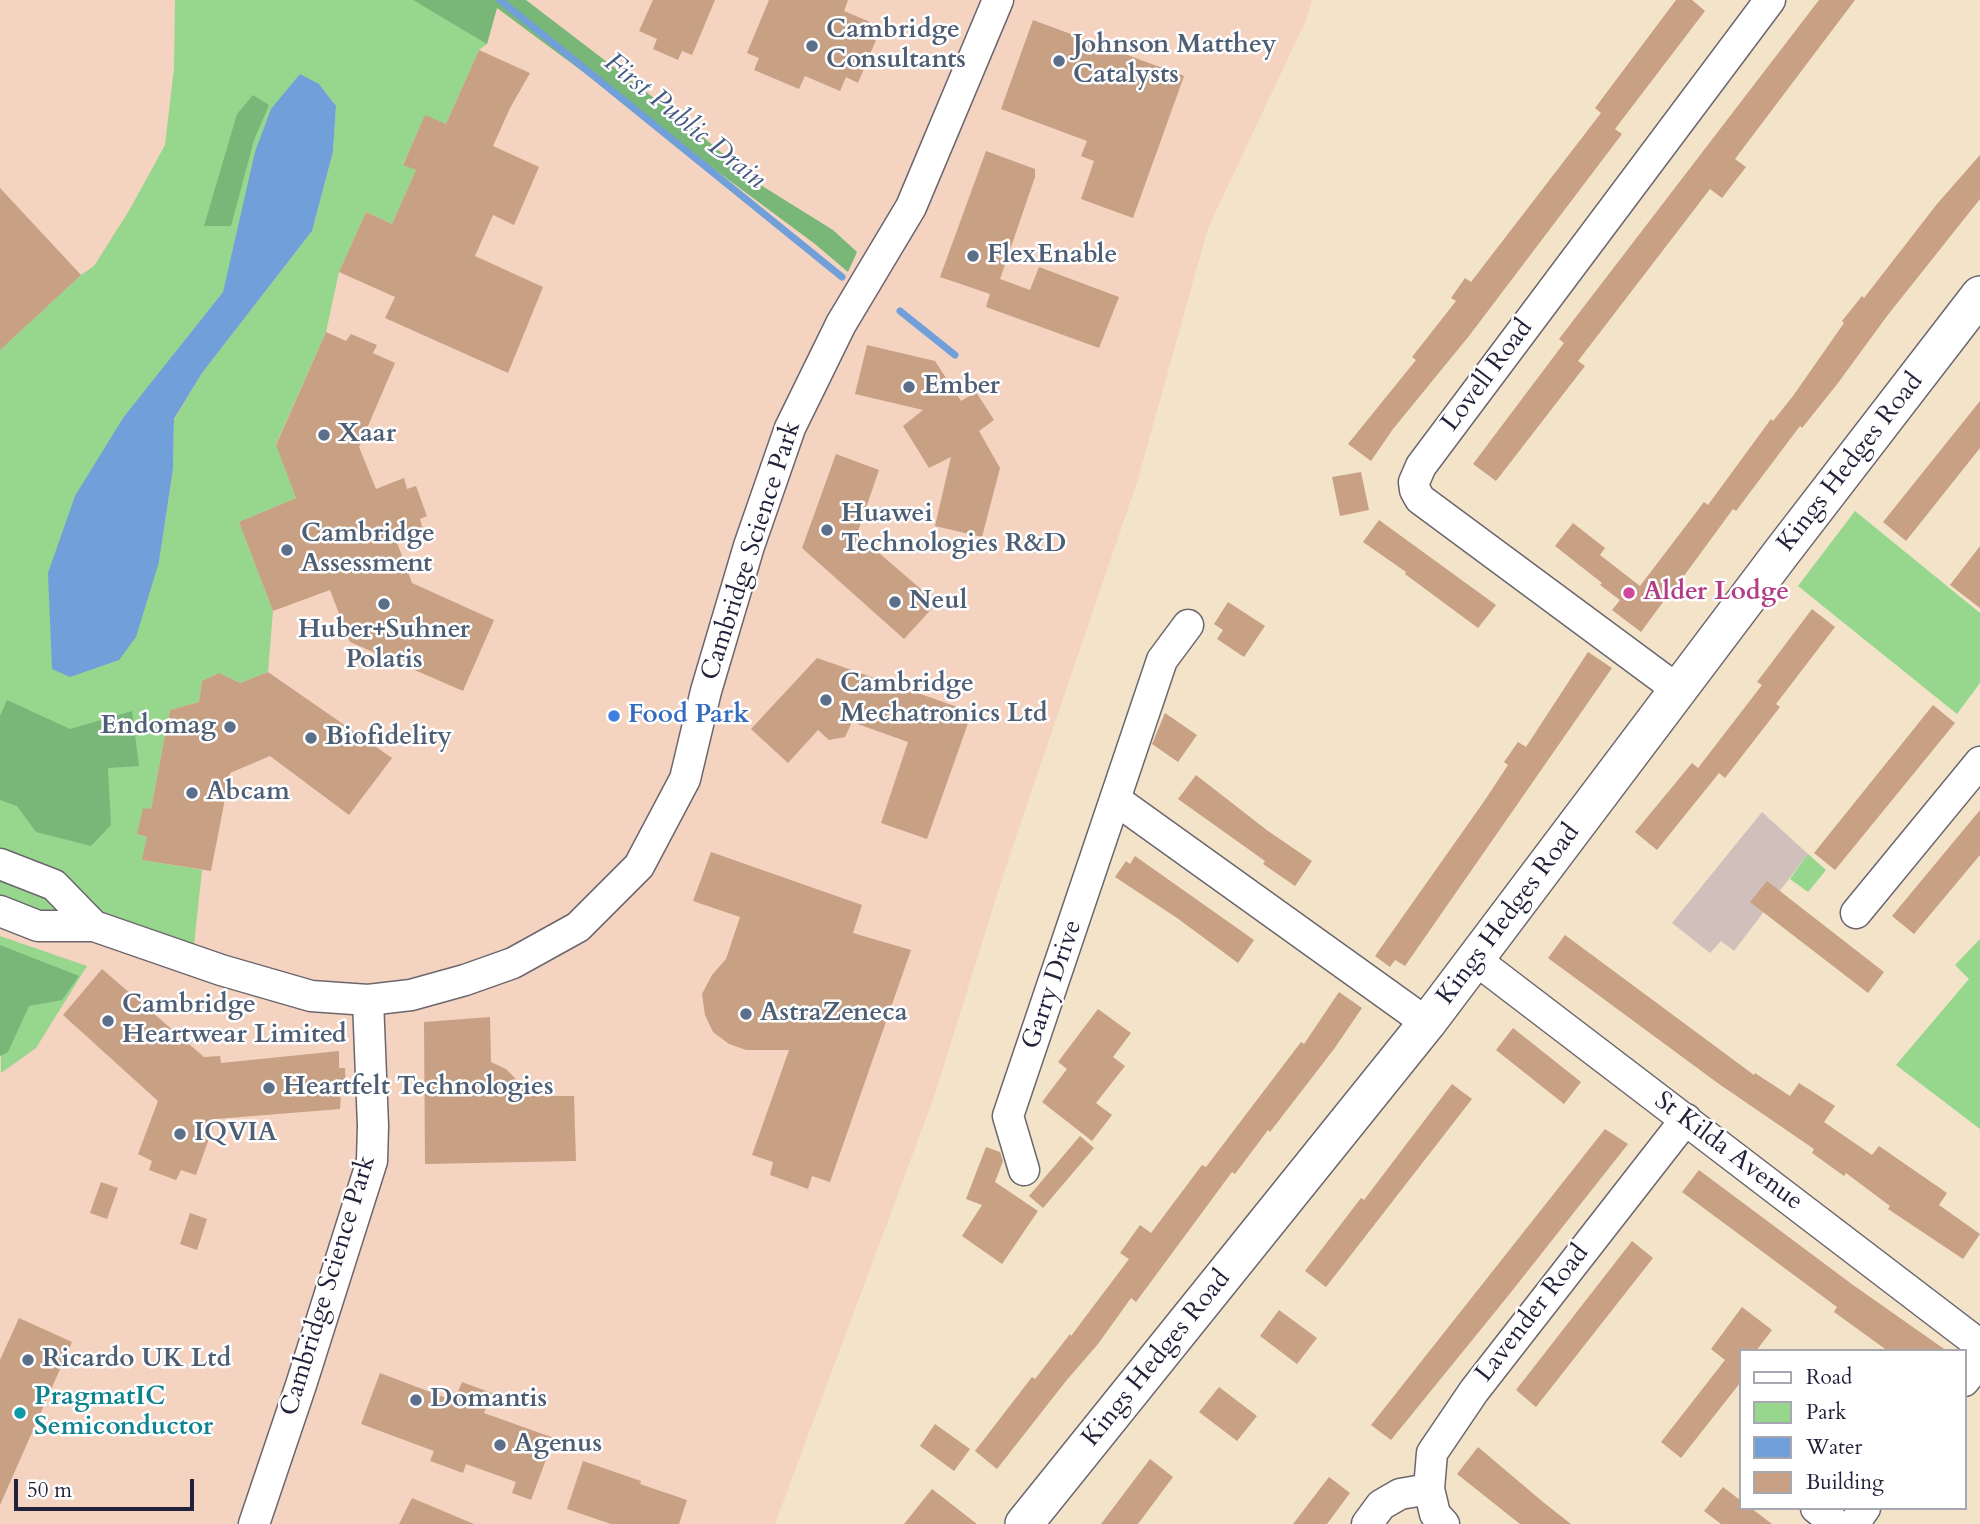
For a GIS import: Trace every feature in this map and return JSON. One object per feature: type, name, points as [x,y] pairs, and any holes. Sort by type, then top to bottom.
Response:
[{"type":"street","name":"Cambridge Science Park","points":[[0,911],[38,926],[94,926],[273,987],[311,996],[368,1000],[411,995],[465,980],[513,963],[578,927],[639,866],[685,779],[706,691],[748,546],[790,428],[841,324],[911,207],[998,0]]},
{"type":"street","name":"Lovell Road","points":[[1678,690],[1420,499],[1414,482],[1421,466],[1770,0]]},
{"type":"street","name":"Kings Hedges Road","points":[[1024,1524],[1427,1023],[1980,295]]},
{"type":"street","name":"Garry Drive","points":[[1024,1170],[1008,1116],[1162,660],[1188,625]]},
{"type":"street","points":[[1856,913],[1980,762]]},
{"type":"street","points":[[1116,800],[1427,1023]]},
{"type":"street","name":"Cambridge Science Park","points":[[0,864],[54,885],[94,926]]},
{"type":"street","name":"St Kilda Avenue","points":[[1476,960],[1980,1345]]},
{"type":"street","name":"Cambridge Science Park","points":[[254,1524],[372,1161],[368,1000]]},
{"type":"street","name":"Lavender Road","points":[[1444,1524],[1435,1514],[1429,1489],[1432,1452],[1474,1391],[1686,1119]]},
{"type":"street","points":[[1966,1379],[1980,1362]]},
{"type":"street","points":[[1367,1524],[1381,1505],[1400,1494],[1429,1489]]},
{"type":"street","points":[[1818,1510],[1836,1524]]},
{"type":"shaded area","points":[[0,0],[1312,0],[1307,18],[1208,228],[1138,479],[1006,866],[934,1097],[775,1524],[0,1524]]},
{"type":"shaded area","points":[[1762,812],[1808,854],[1734,951],[1721,941],[1710,953],[1672,923]]},
{"type":"green space","points":[[175,0],[486,0],[496,8],[487,44],[479,50],[446,124],[425,116],[403,164],[416,170],[392,224],[366,212],[339,272],[326,332],[276,444],[296,498],[239,522],[273,611],[268,672],[240,683],[219,673],[202,681],[199,702],[170,710],[151,809],[137,834],[147,837],[143,860],[202,870],[194,945],[96,910],[0,856],[0,350],[94,266],[130,209],[165,145],[174,68]],"holes":[[[319,84],[336,106],[333,152],[312,231],[202,373],[174,420],[173,469],[159,562],[89,668],[70,677],[174,354],[223,292],[240,225]]]},
{"type":"green space","points":[[413,0],[526,0],[684,121],[759,184],[833,230],[857,252],[848,272],[815,244],[497,8],[487,44]]},
{"type":"green space","points":[[253,95],[269,105],[254,140],[231,226],[204,226],[237,114]]},
{"type":"green space","points":[[1855,511],[1980,613],[1980,683],[1957,714],[1798,586]]},
{"type":"green space","points":[[7,700],[70,729],[132,711],[139,766],[108,768],[111,825],[91,846],[36,832],[17,806],[0,800],[0,716]]},
{"type":"green space","points":[[1808,854],[1826,870],[1808,892],[1790,879]]},
{"type":"green space","points":[[0,874],[48,892],[68,914],[34,914],[0,901]]},
{"type":"green space","points":[[0,936],[87,966],[36,1048],[1,1073]]},
{"type":"green space","points":[[1980,939],[1980,1129],[1896,1065],[1969,979],[1955,965]]},
{"type":"green space","points":[[0,945],[79,976],[62,1000],[29,1006],[8,1052],[0,1056]]},
{"type":"water","points":[[300,74],[319,84],[336,106],[333,152],[312,231],[202,373],[174,419],[173,469],[159,562],[136,637],[119,660],[70,677],[52,669],[48,573],[75,496],[123,418],[223,292],[255,152],[271,109]]},
{"type":"building","points":[[653,0],[715,0],[692,55],[682,51],[678,60],[653,49],[657,39],[639,31]]},
{"type":"building","name":"Cambridge Consultants","points":[[769,0],[848,0],[844,11],[870,22],[864,35],[876,40],[858,83],[846,77],[840,91],[805,76],[799,89],[754,70],[759,58],[747,53]]},
{"type":"building","points":[[1676,0],[1692,0],[1705,11],[1615,129],[1622,134],[1371,461],[1348,444],[1416,360],[1412,357],[1456,301],[1451,298],[1465,278],[1471,282],[1601,113],[1595,108]]},
{"type":"building","points":[[1819,0],[1855,0],[1735,159],[1746,167],[1722,198],[1710,189],[1578,361],[1585,366],[1496,481],[1473,464],[1564,343],[1559,339]]},
{"type":"building","points":[[1033,20],[1184,76],[1133,218],[1081,199],[1094,161],[1081,156],[1087,141],[1001,109]]},
{"type":"building","points":[[479,50],[530,73],[493,146],[539,167],[514,225],[493,215],[475,256],[543,287],[508,373],[385,318],[395,297],[339,272],[366,212],[392,224],[416,170],[403,165],[425,115],[446,124]]},
{"type":"building","points":[[986,151],[1035,169],[1035,177],[1000,279],[1030,290],[1039,267],[1119,297],[1099,348],[986,307],[990,294],[940,277]]},
{"type":"building","points":[[1980,155],[1980,199],[1887,316],[1838,383],[1802,428],[1800,426],[1736,511],[1733,509],[1641,632],[1612,610],[1620,600],[1555,546],[1573,523],[1605,548],[1600,555],[1640,586],[1704,502],[1708,505],[1771,419],[1773,421],[1793,396],[1844,323],[1842,321],[1862,296],[1864,298],[1937,204]]},
{"type":"building","points":[[0,188],[81,275],[0,350]]},
{"type":"building","points":[[326,332],[346,341],[351,334],[377,345],[373,353],[395,363],[359,447],[376,489],[404,478],[407,489],[416,486],[427,516],[420,519],[423,530],[396,540],[412,583],[494,620],[463,691],[350,642],[330,590],[273,611],[239,522],[296,498],[276,445]]},
{"type":"building","points":[[867,345],[935,361],[961,401],[976,392],[994,420],[979,431],[1000,468],[982,537],[935,526],[951,457],[929,468],[903,426],[923,410],[855,394]]},
{"type":"building","points":[[1980,401],[1980,448],[1906,541],[1883,522]]},
{"type":"building","points":[[836,454],[879,470],[857,534],[937,603],[904,639],[802,548]]},
{"type":"building","points":[[1361,472],[1369,510],[1340,516],[1332,477]]},
{"type":"building","points":[[1379,520],[1496,605],[1478,628],[1363,542]]},
{"type":"building","points":[[1980,546],[1980,608],[1950,585]]},
{"type":"building","points":[[1228,602],[1265,626],[1244,657],[1217,639],[1223,630],[1214,624]]},
{"type":"building","points":[[1812,609],[1835,627],[1776,704],[1780,707],[1725,778],[1719,773],[1657,850],[1635,832],[1692,763],[1698,768],[1762,685],[1757,682]]},
{"type":"building","points":[[1588,652],[1612,668],[1405,966],[1395,960],[1390,967],[1375,956],[1485,800],[1508,765],[1504,762],[1518,742],[1526,747]]},
{"type":"building","points":[[817,658],[972,712],[927,839],[881,823],[908,742],[852,722],[845,737],[829,740],[818,730],[788,763],[751,729]]},
{"type":"building","points":[[268,672],[392,758],[349,815],[270,756],[230,773],[211,871],[142,860],[147,837],[137,834],[143,808],[151,809],[170,710],[199,702],[202,681],[219,673],[240,683]]},
{"type":"building","points":[[1933,705],[1955,723],[1835,870],[1814,853]]},
{"type":"building","points":[[1165,713],[1197,735],[1178,762],[1152,744]]},
{"type":"building","points":[[1196,775],[1268,831],[1312,861],[1295,886],[1263,864],[1265,861],[1178,799]]},
{"type":"building","points":[[1980,810],[1980,855],[1914,934],[1892,916]]},
{"type":"building","points":[[711,852],[862,905],[853,933],[911,950],[830,1182],[812,1176],[808,1189],[770,1175],[773,1162],[752,1155],[789,1050],[746,1050],[729,1044],[713,1032],[705,1015],[702,994],[712,975],[726,959],[740,917],[693,901]]},
{"type":"building","points":[[1135,856],[1254,940],[1238,963],[1115,877],[1126,861],[1130,864]]},
{"type":"building","points":[[1767,881],[1884,972],[1868,993],[1750,902]]},
{"type":"building","points":[[1565,935],[1754,1075],[1755,1073],[1790,1096],[1799,1083],[1835,1106],[1824,1122],[1872,1155],[1879,1146],[1947,1193],[1939,1205],[1980,1234],[1963,1259],[1888,1209],[1890,1206],[1846,1173],[1844,1176],[1812,1153],[1814,1149],[1719,1084],[1548,958]]},
{"type":"building","points":[[102,969],[204,1057],[220,1056],[221,1063],[339,1051],[339,1068],[345,1068],[346,1093],[341,1094],[340,1109],[216,1119],[196,1175],[181,1170],[176,1180],[149,1170],[152,1161],[138,1154],[158,1101],[63,1015]]},
{"type":"building","points":[[1339,992],[1362,1008],[1334,1049],[1270,1132],[1268,1130],[1235,1174],[1232,1172],[1136,1302],[1131,1298],[1098,1344],[997,1469],[975,1451],[1032,1377],[1035,1379],[1070,1334],[1071,1336],[1129,1259],[1120,1253],[1140,1225],[1151,1233],[1202,1165],[1206,1167],[1301,1042],[1304,1044]]},
{"type":"building","points":[[1098,1009],[1131,1033],[1113,1057],[1125,1066],[1096,1103],[1112,1115],[1092,1141],[1042,1102],[1067,1069],[1058,1062]]},
{"type":"building","points":[[490,1017],[491,1062],[506,1069],[519,1082],[526,1096],[574,1096],[576,1161],[425,1164],[424,1022]]},
{"type":"building","points":[[1513,1028],[1581,1082],[1564,1104],[1496,1050]]},
{"type":"building","points":[[1452,1084],[1472,1099],[1326,1287],[1305,1271],[1361,1198],[1364,1200]]},
{"type":"building","points":[[1605,1129],[1628,1144],[1391,1440],[1371,1425]]},
{"type":"building","points":[[1080,1136],[1094,1148],[1043,1208],[1029,1196]]},
{"type":"building","points":[[986,1147],[1000,1152],[1003,1161],[995,1182],[1038,1211],[1002,1264],[962,1236],[982,1205],[966,1199]]},
{"type":"building","points":[[1699,1170],[1944,1349],[1885,1349],[1834,1312],[1837,1307],[1682,1192]]},
{"type":"building","points":[[101,1182],[118,1188],[107,1219],[90,1213]]},
{"type":"building","points":[[190,1213],[207,1219],[197,1250],[180,1244]]},
{"type":"building","points":[[1632,1241],[1653,1258],[1536,1407],[1516,1390]]},
{"type":"building","points":[[1742,1307],[1772,1330],[1758,1349],[1738,1349],[1738,1386],[1681,1458],[1661,1442],[1725,1360],[1711,1349]]},
{"type":"building","points":[[1279,1310],[1317,1338],[1297,1364],[1260,1336]]},
{"type":"building","name":"PragmatIC Semiconductor","points":[[19,1318],[72,1342],[0,1505],[0,1360]]},
{"type":"building","points":[[380,1373],[454,1401],[462,1382],[492,1393],[484,1413],[554,1438],[531,1500],[512,1493],[516,1482],[466,1464],[463,1473],[430,1461],[434,1451],[361,1424]]},
{"type":"building","points":[[1219,1387],[1257,1416],[1237,1441],[1199,1412]]},
{"type":"building","points":[[935,1424],[970,1449],[954,1471],[920,1446]]},
{"type":"building","points":[[1478,1447],[1571,1524],[1520,1524],[1457,1474]]},
{"type":"building","points":[[1150,1459],[1173,1477],[1138,1524],[1101,1524]]},
{"type":"building","points":[[583,1461],[687,1500],[679,1524],[611,1524],[567,1509]]},
{"type":"building","points":[[1329,1477],[1350,1493],[1327,1524],[1293,1524]]},
{"type":"building","points":[[1723,1487],[1738,1498],[1738,1510],[1754,1510],[1772,1524],[1721,1524],[1704,1511]]},
{"type":"building","points":[[932,1489],[977,1524],[904,1524]]},
{"type":"building","points":[[412,1498],[474,1524],[399,1524]]},
{"type":"waterway","name":"First Public Drain","points":[[500,0],[842,277]]},
{"type":"waterway","points":[[900,311],[955,355]]},
{"type":"place","name":"Cambridge Consultants","points":[[812,46]]},
{"type":"place","name":"Johnson Matthey Catalysts","points":[[1059,61]]},
{"type":"place","name":"FlexEnable","points":[[973,256]]},
{"type":"place","name":"Ember","points":[[909,387]]},
{"type":"place","name":"Xaar","points":[[324,435]]},
{"type":"place","name":"Huawei Technologies R&D","points":[[827,530]]},
{"type":"place","name":"Cambridge Assessment","points":[[287,550]]},
{"type":"place","name":"Alder Lodge","points":[[1629,593]]},
{"type":"place","name":"Neul","points":[[895,602]]},
{"type":"place","name":"Huber+Suhner Polatis","points":[[384,604]]},
{"type":"place","name":"Cambridge Mechatronics Ltd","points":[[826,700]]},
{"type":"place","name":"Food Park","points":[[614,716]]},
{"type":"place","name":"Endomag","points":[[230,727]]},
{"type":"place","name":"Biofidelity","points":[[311,738]]},
{"type":"place","name":"Abcam","points":[[192,793]]},
{"type":"place","name":"AstraZeneca","points":[[746,1014]]},
{"type":"place","name":"Cambridge Heartwear Limited","points":[[108,1021]]},
{"type":"place","name":"Heartfelt Technologies","points":[[269,1088]]},
{"type":"place","name":"IQVIA","points":[[180,1134]]},
{"type":"place","name":"Ricardo UK Ltd","points":[[28,1360]]},
{"type":"place","name":"Domantis","points":[[416,1400]]},
{"type":"place","name":"PragmatIC Semiconductor","points":[[20,1413]]},
{"type":"place","name":"Agenus","points":[[500,1445]]}]
